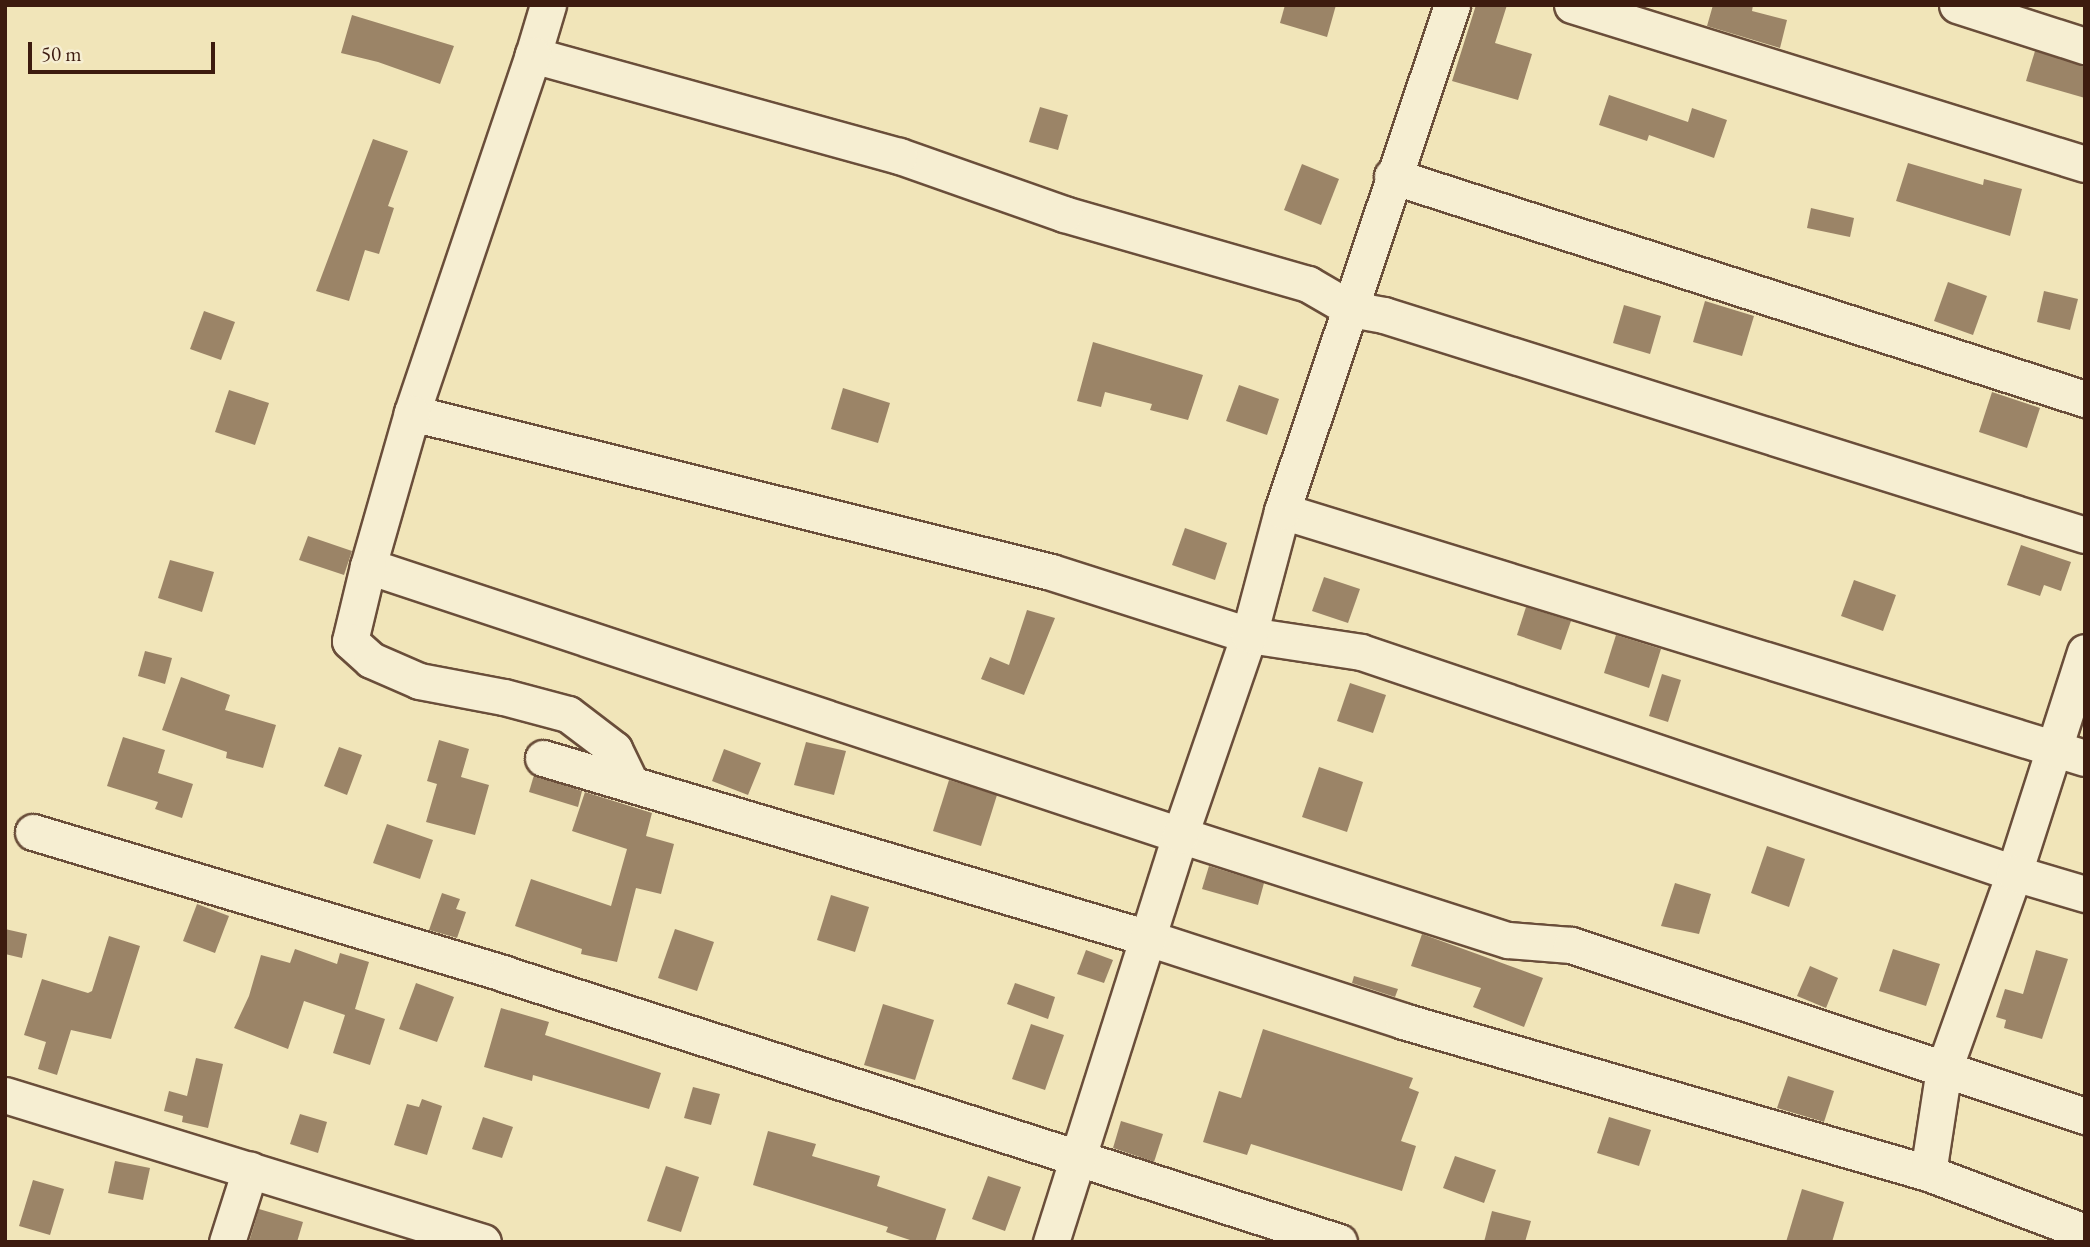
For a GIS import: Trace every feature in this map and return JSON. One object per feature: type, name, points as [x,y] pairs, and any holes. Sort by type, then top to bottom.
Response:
[{"type":"street","points":[[548,5],[412,414],[368,566],[350,641],[371,660],[419,681],[504,697],[568,714],[614,749],[631,784]]},
{"type":"street","points":[[1051,1242],[1180,835],[1249,635],[1282,511],[1351,309],[1392,176],[1452,5]]},
{"type":"street","points":[[1572,5],[2085,164]]},
{"type":"street","points":[[1957,5],[2085,46]]},
{"type":"street","points":[[533,55],[899,156],[1064,214],[1308,284],[1351,309],[1384,315],[2085,535]]},
{"type":"street","points":[[1392,176],[2085,399]]},
{"type":"street","points":[[412,414],[1051,572],[1249,635],[1361,652],[2014,873],[2085,894]]},
{"type":"street","points":[[1282,511],[2070,752]]},
{"type":"street","points":[[368,566],[1180,835],[1508,940],[1571,945],[2085,1116]]},
{"type":"street","points":[[1928,1173],[1944,1069],[2014,873],[2070,752],[2085,652]]},
{"type":"street","points":[[542,758],[1148,938],[1403,1021],[1928,1173],[2085,1232]]},
{"type":"street","points":[[33,832],[505,974],[1339,1242]]},
{"type":"street","points":[[5,1095],[483,1242]]},
{"type":"street","points":[[227,1242],[250,1170]]},
{"type":"building","points":[[1285,5],[1336,5],[1327,37],[1280,23]]},
{"type":"building","points":[[1476,5],[1507,5],[1495,43],[1532,54],[1518,100],[1452,81]]},
{"type":"building","points":[[1713,5],[1753,5],[1752,11],[1787,20],[1780,48],[1707,26]]},
{"type":"building","points":[[352,15],[454,46],[440,84],[378,62],[341,53]]},
{"type":"building","points":[[2035,51],[2085,66],[2085,98],[2026,81]]},
{"type":"building","points":[[1609,95],[1688,122],[1692,108],[1727,120],[1714,158],[1649,135],[1647,141],[1599,125]]},
{"type":"building","points":[[1040,107],[1068,115],[1058,150],[1029,142]]},
{"type":"building","points":[[373,139],[408,151],[388,206],[394,208],[379,254],[365,250],[349,301],[316,291]]},
{"type":"building","points":[[1908,163],[1983,185],[1984,179],[2022,189],[2010,236],[1896,201]]},
{"type":"building","points":[[1302,164],[1339,179],[1321,225],[1284,210]]},
{"type":"building","points":[[1811,208],[1854,218],[1850,237],[1807,228]]},
{"type":"building","points":[[1948,282],[1987,296],[1973,335],[1934,321]]},
{"type":"building","points":[[2044,291],[2078,299],[2070,330],[2037,322]]},
{"type":"building","points":[[1705,301],[1754,316],[1742,356],[1693,342]]},
{"type":"building","points":[[1624,305],[1661,316],[1650,354],[1613,343]]},
{"type":"building","points":[[204,311],[235,322],[221,360],[190,349]]},
{"type":"building","points":[[1093,342],[1203,375],[1188,420],[1150,410],[1152,404],[1105,392],[1101,407],[1077,401]]},
{"type":"building","points":[[1239,385],[1279,399],[1267,435],[1226,421]]},
{"type":"building","points":[[843,388],[890,403],[878,443],[831,429]]},
{"type":"building","points":[[229,390],[269,403],[255,445],[215,432]]},
{"type":"building","points":[[1992,392],[2040,408],[2027,448],[1979,432]]},
{"type":"building","points":[[1185,528],[1227,543],[1215,580],[1172,565]]},
{"type":"building","points":[[308,536],[352,551],[344,575],[299,560]]},
{"type":"building","points":[[2021,545],[2071,562],[2061,591],[2044,585],[2040,596],[2007,585]]},
{"type":"building","points":[[170,560],[214,572],[202,612],[158,598]]},
{"type":"building","points":[[1324,577],[1360,589],[1348,623],[1312,611]]},
{"type":"building","points":[[1854,580],[1896,595],[1883,631],[1841,616]]},
{"type":"building","points":[[1526,607],[1571,621],[1561,650],[1517,635]]},
{"type":"building","points":[[1027,610],[1055,618],[1024,695],[981,679],[990,657],[1009,665]]},
{"type":"building","points":[[1616,635],[1661,649],[1649,688],[1604,673]]},
{"type":"building","points":[[145,651],[172,658],[165,684],[138,676]]},
{"type":"building","points":[[1662,674],[1681,680],[1668,722],[1649,716]]},
{"type":"building","points":[[181,677],[230,695],[225,710],[276,725],[263,768],[226,758],[227,752],[162,730]]},
{"type":"building","points":[[1350,683],[1386,695],[1373,733],[1337,721]]},
{"type":"building","points":[[123,737],[165,750],[158,773],[193,784],[182,818],[155,809],[158,802],[107,786]]},
{"type":"building","points":[[439,740],[469,749],[461,777],[489,785],[475,835],[426,822],[437,784],[427,781]]},
{"type":"building","points":[[806,742],[846,751],[834,795],[794,785]]},
{"type":"building","points":[[339,747],[362,755],[347,795],[324,786]]},
{"type":"building","points":[[724,749],[761,763],[748,795],[712,781]]},
{"type":"building","points":[[1319,767],[1363,782],[1347,832],[1302,817]]},
{"type":"building","points":[[534,775],[582,791],[578,807],[529,792]]},
{"type":"building","points":[[949,780],[997,795],[981,846],[933,831]]},
{"type":"building","points":[[585,792],[652,813],[646,836],[674,844],[661,894],[636,888],[617,962],[581,954],[582,949],[515,926],[531,879],[611,906],[627,849],[572,831]]},
{"type":"building","points":[[387,824],[433,840],[420,879],[373,863]]},
{"type":"building","points":[[1767,846],[1805,859],[1789,907],[1751,893]]},
{"type":"building","points":[[1209,866],[1264,883],[1258,905],[1202,889]]},
{"type":"building","points":[[1675,883],[1711,894],[1699,934],[1661,926]]},
{"type":"building","points":[[442,893],[460,899],[456,909],[466,912],[457,938],[429,930]]},
{"type":"building","points":[[831,895],[869,907],[855,952],[817,940]]},
{"type":"building","points":[[197,904],[229,916],[215,953],[183,941]]},
{"type":"building","points":[[5,929],[27,934],[22,958],[5,954]]},
{"type":"building","points":[[675,929],[714,942],[697,991],[658,978]]},
{"type":"building","points":[[1422,934],[1543,978],[1524,1027],[1473,1007],[1481,988],[1411,966]]},
{"type":"building","points":[[109,936],[140,946],[111,1039],[71,1030],[57,1075],[38,1069],[46,1042],[24,1035],[42,979],[88,993],[92,991]]},
{"type":"building","points":[[295,949],[337,964],[340,953],[369,962],[355,1009],[385,1019],[370,1065],[333,1053],[345,1015],[304,1001],[288,1049],[234,1028],[249,996],[261,955],[290,963]]},
{"type":"building","points":[[1893,949],[1940,964],[1926,1006],[1879,991]]},
{"type":"building","points":[[1086,950],[1113,960],[1104,983],[1077,974]]},
{"type":"building","points":[[2036,950],[2068,959],[2042,1039],[2004,1028],[2006,1020],[1996,1017],[2005,989],[2023,994]]},
{"type":"building","points":[[1810,966],[1838,978],[1826,1008],[1797,996]]},
{"type":"building","points":[[1354,976],[1398,989],[1395,997],[1352,983]]},
{"type":"building","points":[[416,983],[454,997],[437,1042],[399,1029]]},
{"type":"building","points":[[1015,983],[1055,997],[1048,1019],[1007,1004]]},
{"type":"building","points":[[883,1004],[934,1020],[915,1080],[864,1065]]},
{"type":"building","points":[[501,1008],[549,1022],[545,1035],[661,1073],[649,1109],[533,1075],[532,1081],[484,1067]]},
{"type":"building","points":[[1031,1024],[1064,1035],[1045,1090],[1012,1079]]},
{"type":"building","points":[[1263,1029],[1413,1078],[1409,1088],[1419,1092],[1401,1141],[1416,1146],[1402,1191],[1251,1144],[1247,1155],[1203,1142],[1219,1091],[1241,1098]]},
{"type":"building","points":[[196,1058],[223,1064],[208,1128],[182,1122],[183,1116],[164,1111],[169,1091],[187,1096]]},
{"type":"building","points":[[1788,1076],[1834,1091],[1824,1122],[1777,1108]]},
{"type":"building","points":[[693,1087],[720,1094],[711,1125],[684,1118]]},
{"type":"building","points":[[422,1099],[442,1106],[427,1155],[394,1145],[407,1104],[419,1107]]},
{"type":"building","points":[[300,1114],[327,1122],[318,1153],[290,1144]]},
{"type":"building","points":[[483,1117],[513,1127],[502,1158],[472,1149]]},
{"type":"building","points":[[1609,1117],[1651,1130],[1639,1166],[1597,1153]]},
{"type":"building","points":[[1121,1121],[1163,1134],[1154,1162],[1113,1148]]},
{"type":"building","points":[[768,1131],[816,1144],[812,1156],[880,1176],[877,1186],[946,1209],[935,1242],[916,1242],[886,1232],[888,1227],[753,1185]]},
{"type":"building","points":[[1455,1156],[1496,1170],[1484,1203],[1443,1188]]},
{"type":"building","points":[[115,1161],[150,1168],[143,1200],[108,1193]]},
{"type":"building","points":[[666,1166],[699,1177],[681,1232],[647,1221]]},
{"type":"building","points":[[988,1176],[1021,1187],[1005,1231],[972,1219]]},
{"type":"building","points":[[33,1180],[64,1189],[50,1235],[19,1226]]},
{"type":"building","points":[[1802,1189],[1844,1202],[1832,1242],[1786,1242]]},
{"type":"building","points":[[259,1209],[303,1222],[297,1242],[249,1242]]},
{"type":"building","points":[[1492,1211],[1531,1221],[1525,1242],[1484,1242]]}]
